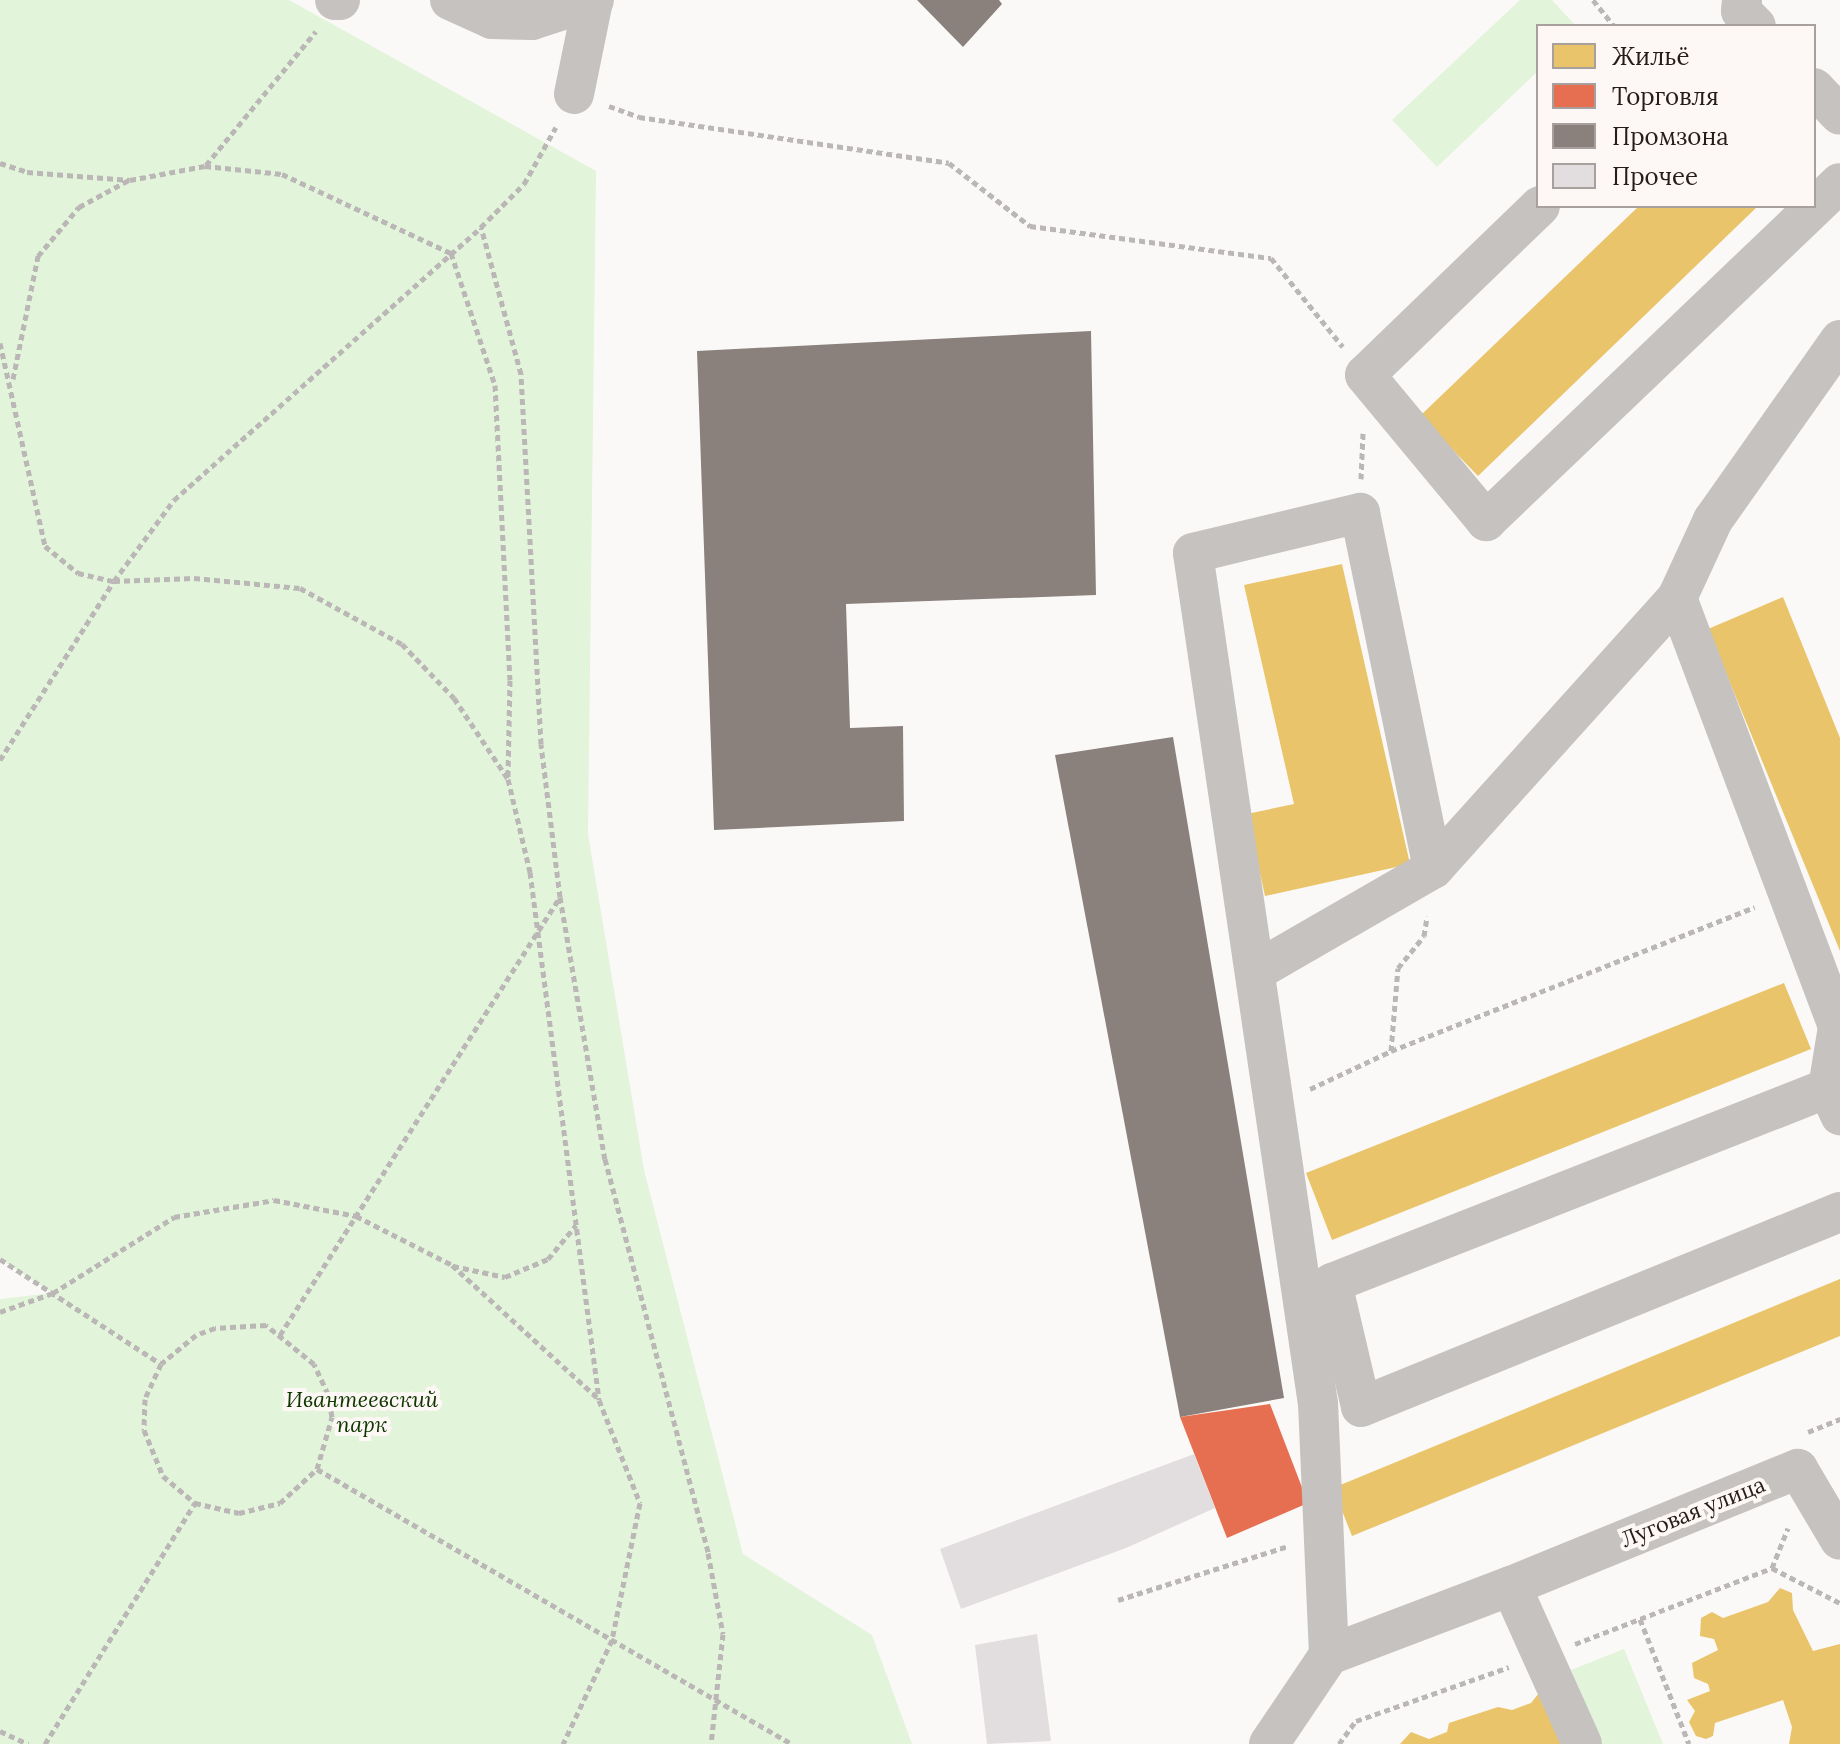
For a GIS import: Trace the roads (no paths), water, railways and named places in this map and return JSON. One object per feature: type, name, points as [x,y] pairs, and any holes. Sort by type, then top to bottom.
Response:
[{"type":"street","points":[[450,0],[492,19],[532,20],[594,1],[574,94]]},
{"type":"street","points":[[1816,90],[1840,115]]},
{"type":"street","points":[[1816,206],[1840,183]]},
{"type":"street","points":[[1538,208],[1365,375],[1486,521],[1814,208]]},
{"type":"street","points":[[1256,971],[1433,869],[1677,598],[1713,520],[1838,351]]},
{"type":"street","points":[[1329,1655],[1325,1535],[1315,1425],[1318,1404],[1193,553],[1360,513],[1433,869]]},
{"type":"street","points":[[1677,598],[1839,1026],[1834,1102],[1332,1283],[1361,1407],[1840,1212]]},
{"type":"street","name":"Луговая улица","points":[[1511,1586],[1798,1469],[1840,1540]]},
{"type":"street","points":[[1269,1744],[1329,1655],[1511,1586],[1546,1655],[1582,1744]]},
{"type":"park label","name":"Ивантеевский парк","points":[[362,1412]]}]
